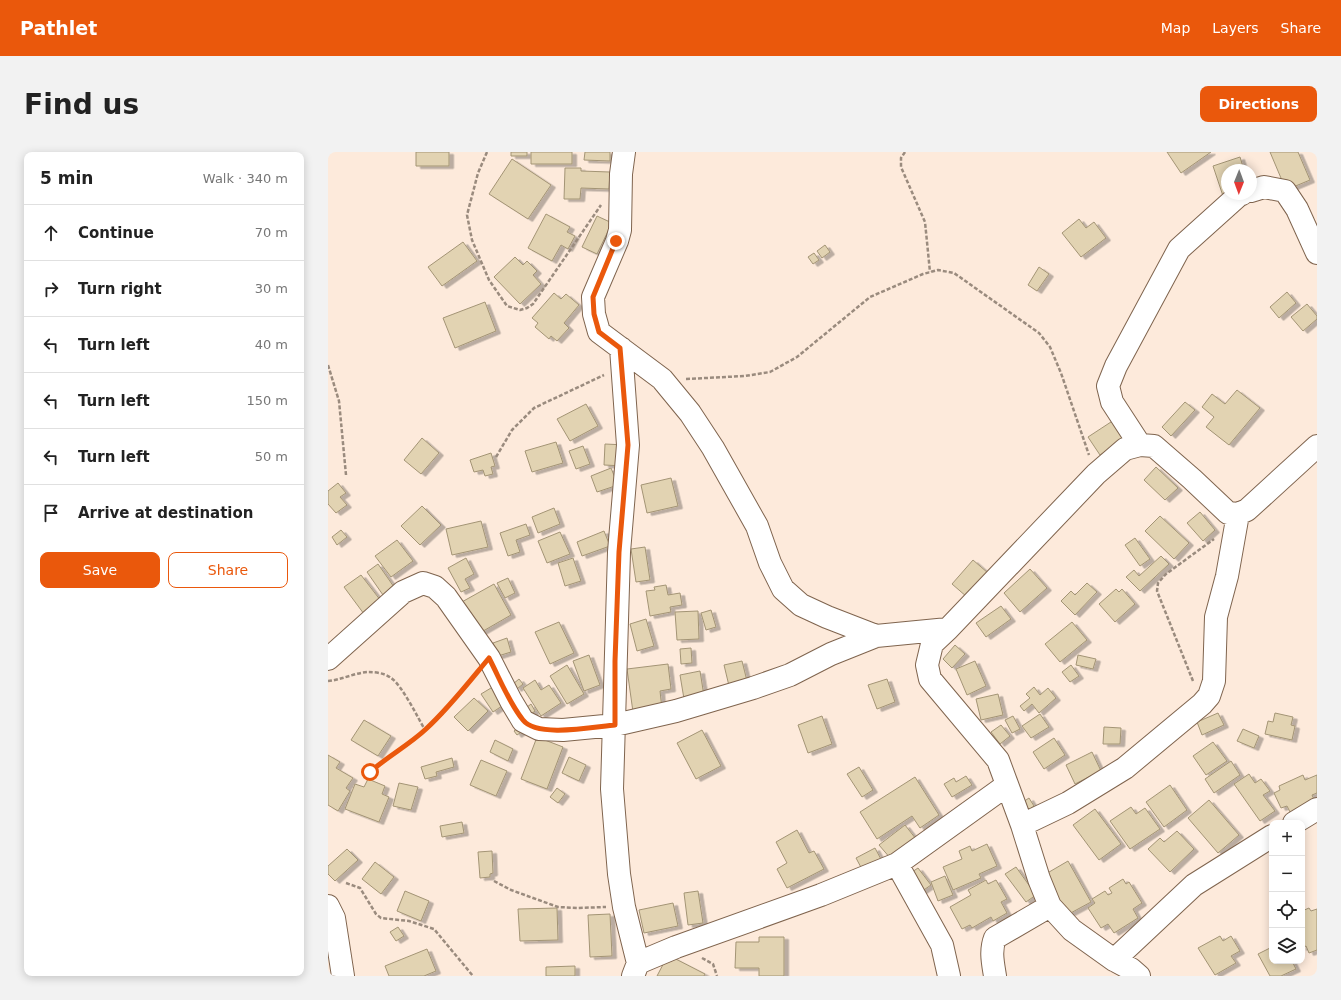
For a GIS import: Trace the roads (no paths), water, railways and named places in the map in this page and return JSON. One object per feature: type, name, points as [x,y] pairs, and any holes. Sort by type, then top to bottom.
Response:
[{"type":"street","points":[[624,152],[621,174],[620,230],[593,297],[594,314],[599,332],[621,357],[662,380],[690,413],[713,448],[757,526],[770,563],[783,589],[800,605],[876,636]]},
{"type":"street","points":[[1257,189],[1264,187],[1285,191],[1298,208],[1317,253]]},
{"type":"street","points":[[1140,445],[1112,402],[1108,386],[1116,366],[1179,249],[1233,200]]},
{"type":"street","points":[[621,357],[628,445],[619,552],[612,789],[619,874],[635,969],[676,947],[821,895],[896,864],[1007,785]]},
{"type":"street","points":[[1139,976],[1131,969],[1114,960],[1072,930],[1050,906],[1039,879],[1022,825],[998,760],[930,679],[927,665],[932,644],[1096,474],[1125,449],[1140,445],[1154,446],[1192,478],[1228,513],[1237,518]]},
{"type":"street","points":[[1022,825],[1068,802],[1125,768],[1202,704],[1209,696],[1214,681],[1216,618],[1227,576],[1237,518],[1317,446]]},
{"type":"street","points":[[328,659],[403,592],[423,583],[435,587],[446,597],[489,658],[523,721],[539,729],[563,730],[615,725],[676,711],[753,688],[790,675],[831,654],[876,636],[948,629]]},
{"type":"street","points":[[1299,820],[1317,809]]},
{"type":"street","points":[[1114,960],[1194,885],[1269,838]]},
{"type":"street","points":[[896,864],[942,945],[949,976]]},
{"type":"street","points":[[328,906],[334,918],[343,976]]},
{"type":"street","points":[[995,976],[992,958],[992,945],[995,938],[1050,906]]}]
